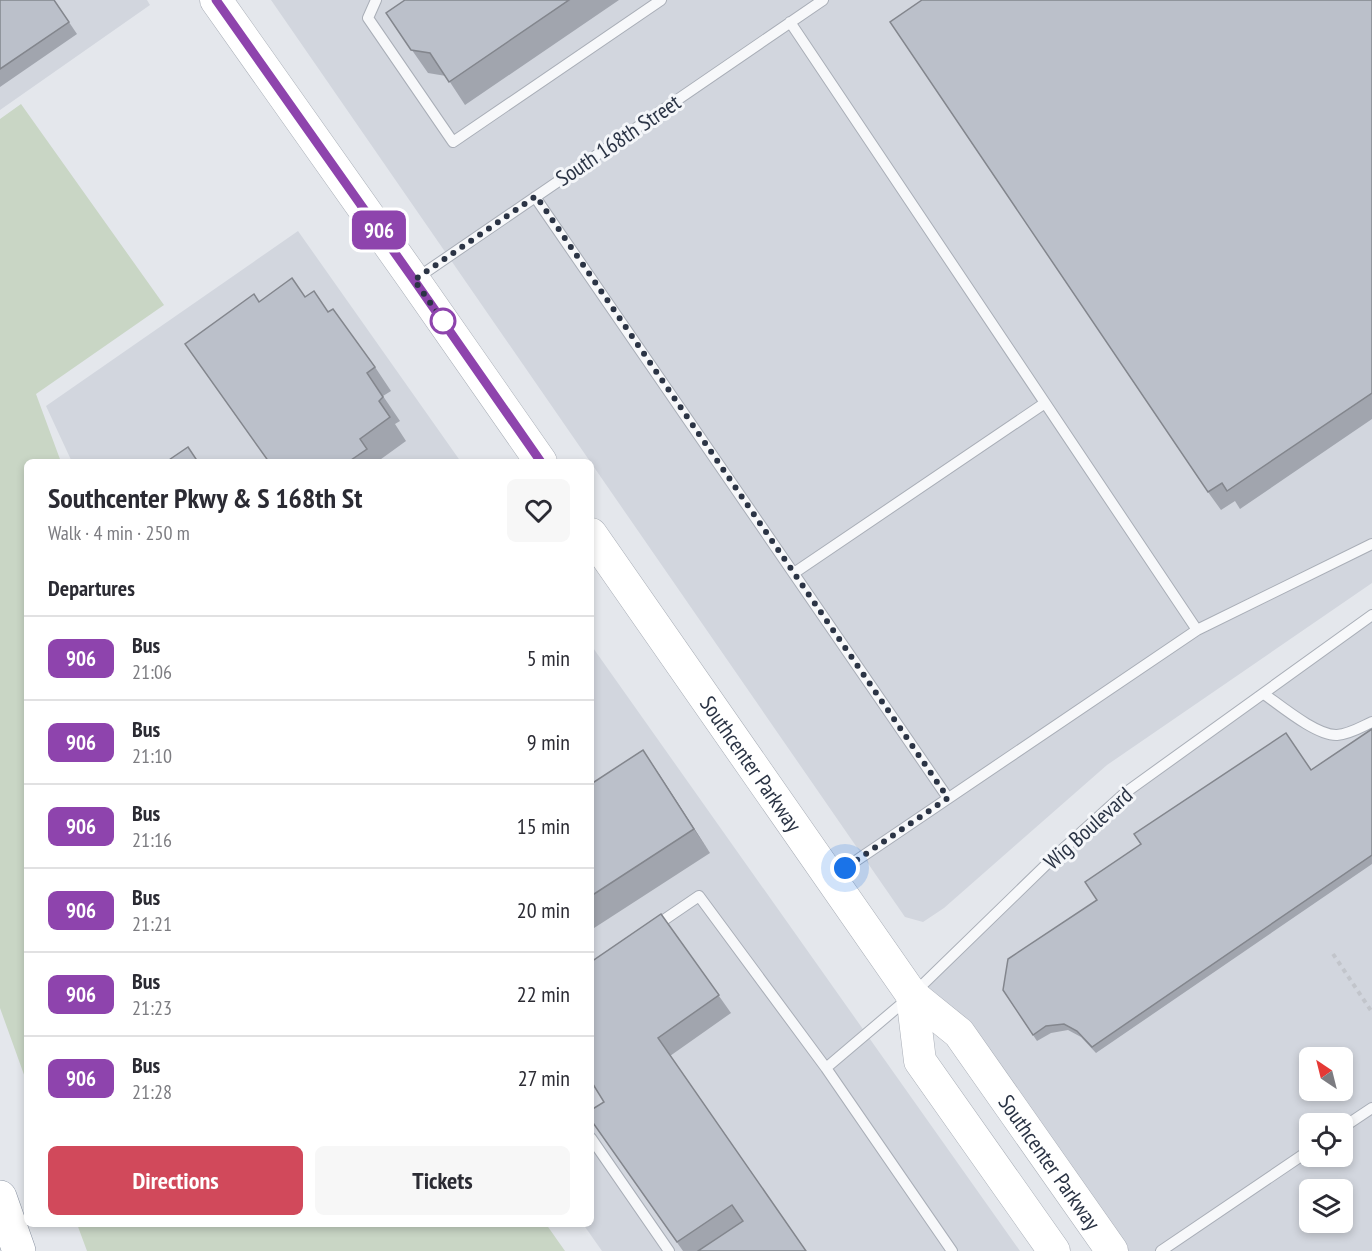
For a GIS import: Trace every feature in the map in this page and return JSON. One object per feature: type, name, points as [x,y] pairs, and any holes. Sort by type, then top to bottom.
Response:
[{"type":"highway","points":[[0,1197],[19,1251]]},
{"type":"main road","points":[[222,4],[539,459]]},
{"type":"main road","name":"Southcenter Parkway","points":[[594,538],[912,995],[959,1034],[1112,1251]]},
{"type":"main road","name":"Southcenter Parkway","points":[[912,995],[920,1061],[1054,1251]]},
{"type":"lane","points":[[376,0],[368,18],[453,142],[661,0]]},
{"type":"lane","name":"South 168th Street","points":[[414,280],[823,0]]},
{"type":"lane","points":[[790,22],[1197,630]]},
{"type":"lane","points":[[536,196],[948,798]]},
{"type":"lane","points":[[794,573],[1045,403]]},
{"type":"lane","points":[[830,878],[1197,630],[1372,544]]},
{"type":"lane","name":"Wig Boulevard","points":[[826,1068],[912,995],[1053,858],[1125,793],[1372,615]]},
{"type":"lane","points":[[1264,694],[1305,723],[1327,734],[1349,733],[1372,722]]},
{"type":"lane","points":[[650,930],[699,896],[826,1068],[952,1251]]},
{"type":"lane","points":[[1353,1121],[1372,1108]]},
{"type":"lane","points":[[594,1142],[669,1251]]},
{"type":"lane","points":[[1161,1251],[1299,1157]]},
{"type":"path","points":[[1333,954],[1372,1012]]},
{"type":"shaded area","points":[[0,0],[147,0],[150,5],[0,110]]},
{"type":"shaded area","points":[[271,0],[1372,0],[1372,583],[1107,765],[944,908],[923,922],[905,917],[594,467],[594,459],[588,459]]},
{"type":"shaded area","points":[[298,231],[459,459],[71,459],[46,406]]},
{"type":"shaded area","points":[[1372,615],[1372,1251],[1110,1251],[912,995],[1125,793]]},
{"type":"shaded area","points":[[594,649],[1020,1251],[602,1251],[585,1227],[594,1227]]},
{"type":"green space","points":[[21,104],[164,305],[36,394],[60,459],[24,459],[24,1075],[0,1008],[0,119]]},
{"type":"green space","points":[[78,1227],[548,1227],[565,1251],[87,1251]]},
{"type":"building","points":[[0,0],[54,0],[69,22],[0,69]]},
{"type":"building","points":[[405,0],[569,0],[449,82],[430,53],[411,50],[386,13]]},
{"type":"building","points":[[922,0],[1372,0],[1372,393],[1227,491],[1222,483],[1208,492],[890,22]]},
{"type":"building","points":[[292,278],[305,297],[314,291],[328,312],[333,309],[375,367],[367,373],[383,397],[379,401],[390,417],[360,439],[367,449],[352,459],[267,459],[185,344],[254,294],[259,302]]},
{"type":"building","points":[[188,447],[196,459],[170,459]]},
{"type":"building","points":[[1372,729],[1372,855],[1092,1047],[1077,1031],[1064,1024],[1046,1026],[1033,1035],[1003,990],[1008,959],[1097,900],[1085,882],[1141,844],[1134,834],[1286,733],[1311,770]]},
{"type":"building","points":[[643,750],[694,829],[594,894],[594,782]]},
{"type":"building","points":[[661,914],[719,995],[658,1038],[806,1251],[698,1251],[743,1221],[732,1205],[677,1242],[594,1124],[594,1108],[604,1102],[594,1086],[594,960]]},
{"type":"bus line","name":"906","points":[[216,0],[539,459]]},
{"type":"route","points":[[443,321],[446,325],[414,280],[536,196],[948,798],[845,868]]}]
